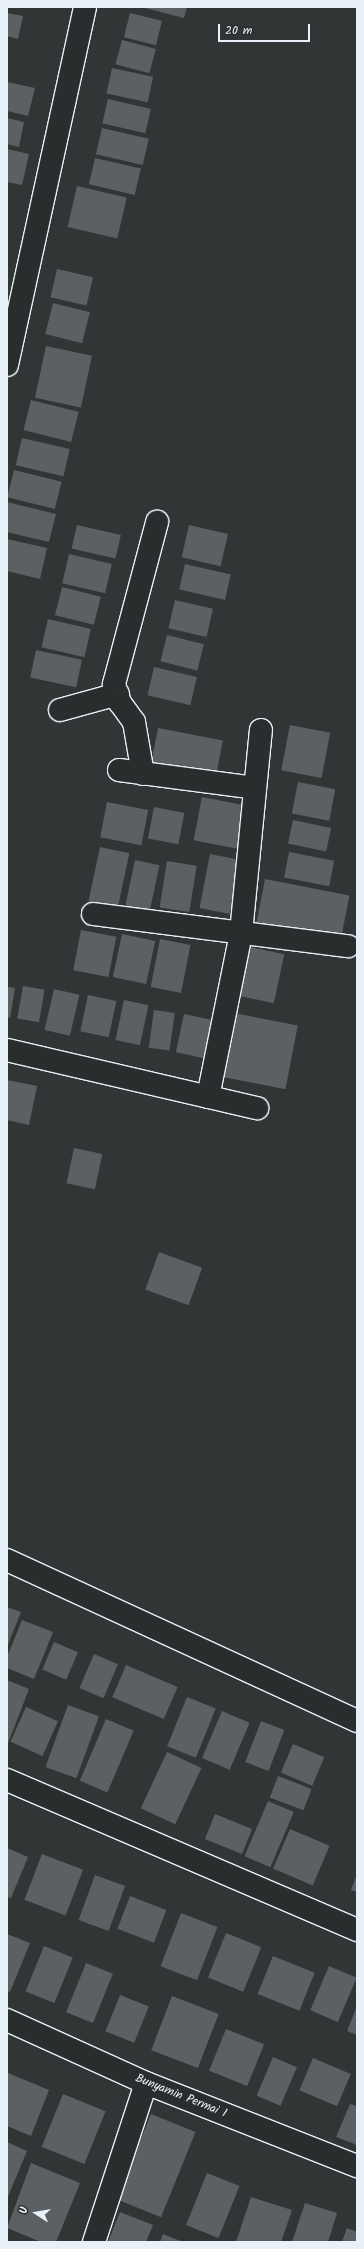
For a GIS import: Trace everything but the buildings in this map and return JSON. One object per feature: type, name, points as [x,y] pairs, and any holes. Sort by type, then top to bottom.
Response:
[{"type":"street","points":[[7,365],[85,7]]},
{"type":"street","points":[[143,774],[134,722],[120,703],[114,684],[156,522]]},
{"type":"street","points":[[60,710],[118,694]]},
{"type":"street","points":[[208,1097],[241,933],[261,730]]},
{"type":"street","points":[[119,770],[255,788]]},
{"type":"street","points":[[93,914],[348,946]]},
{"type":"street","points":[[7,1050],[257,1108]]},
{"type":"street","points":[[7,1560],[357,1720]]},
{"type":"street","points":[[7,1780],[357,1930]]},
{"type":"street","name":"Bunyamin Permai 1","points":[[7,2020],[146,2083],[357,2166]]},
{"type":"street","points":[[94,2242],[146,2083]]}]
